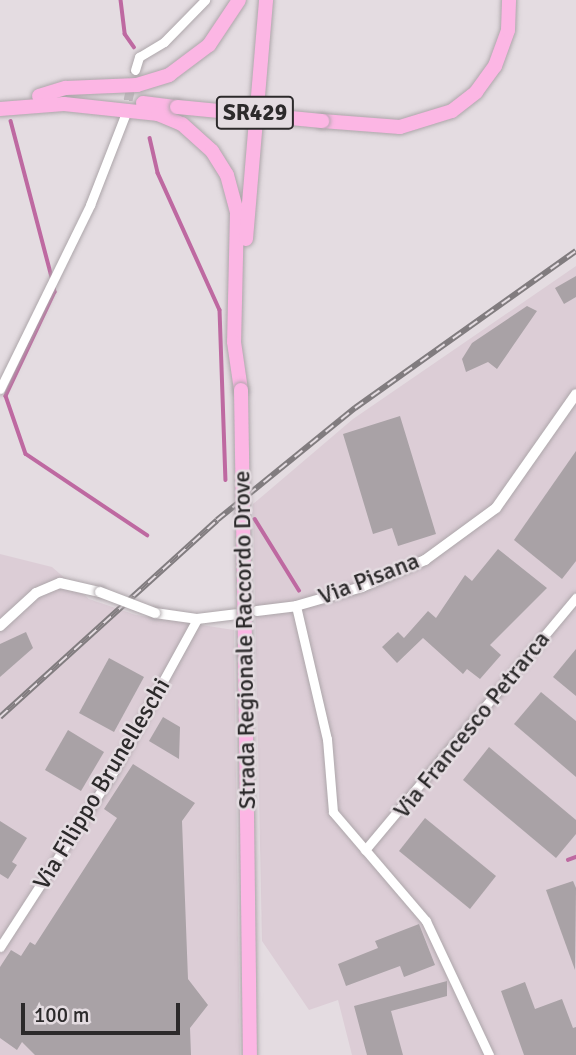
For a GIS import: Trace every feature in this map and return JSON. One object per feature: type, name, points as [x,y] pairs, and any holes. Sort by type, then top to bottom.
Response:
[{"type":"main road","points":[[39,96],[66,88],[137,85],[169,75],[209,45],[239,0]]},
{"type":"main road","name":"SR429","points":[[242,225],[266,0]]},
{"type":"main road","points":[[242,225],[256,189],[275,0]]},
{"type":"main road","points":[[0,100],[39,96],[322,121],[413,126],[460,106],[482,86],[499,58],[509,0]]},
{"type":"main road","points":[[0,109],[64,104],[175,120],[205,143],[223,167],[242,225]]},
{"type":"main road","name":"Strada Regionale Raccordo Drove","points":[[242,225],[234,341],[242,390],[250,1055]]},
{"type":"street","points":[[135,71],[139,57],[164,42],[205,0]]},
{"type":"street","points":[[0,389],[90,205],[125,115]]},
{"type":"street","name":"Via Pisana","points":[[257,611],[296,606],[362,587],[425,560],[496,508],[576,394]]},
{"type":"street","points":[[0,626],[36,593],[60,583],[100,592],[155,612],[197,619],[236,614]]},
{"type":"street","name":"Via Francesco Petrarca","points":[[365,850],[576,598]]},
{"type":"street","points":[[296,606],[327,739],[333,812],[426,921],[489,1055]]},
{"type":"street","name":"Via Filippo Brunelleschi","points":[[0,947],[113,772],[197,619]]},
{"type":"shaded area","points":[[576,266],[576,1055],[352,1055],[338,1000],[309,1010],[262,941],[253,504],[353,419]]},
{"type":"shaded area","points":[[0,554],[52,567],[89,599],[136,615],[234,630],[240,1055],[0,1055]]},
{"type":"building","points":[[576,276],[576,297],[564,304],[555,288]]},
{"type":"building","points":[[527,306],[537,311],[497,369],[488,362],[466,372],[462,359],[472,343]]},
{"type":"building","points":[[400,416],[436,534],[398,546],[392,528],[373,534],[343,434]]},
{"type":"building","points":[[576,451],[576,561],[562,579],[514,540]]},
{"type":"building","points":[[498,549],[547,588],[490,645],[501,655],[480,679],[467,669],[463,674],[423,638],[397,663],[382,647],[398,632],[404,638],[428,611],[436,618],[465,575],[472,581]]},
{"type":"building","points":[[26,632],[33,648],[0,677],[0,644]]},
{"type":"building","points":[[576,649],[576,696],[553,677]]},
{"type":"building","points":[[109,658],[144,677],[114,732],[79,713]]},
{"type":"building","points":[[541,692],[576,721],[576,777],[514,724]]},
{"type":"building","points":[[163,717],[180,727],[179,759],[149,741]]},
{"type":"building","points":[[68,730],[104,752],[81,791],[45,770]]},
{"type":"building","points":[[489,747],[576,820],[576,834],[556,858],[463,780]]},
{"type":"building","points":[[133,764],[195,803],[182,821],[188,979],[208,1005],[190,1028],[191,1055],[35,1055],[22,1042],[17,1050],[0,1038],[0,967],[11,950],[21,956],[30,942],[35,945],[117,818],[104,809]]},
{"type":"building","points":[[425,818],[496,876],[470,909],[399,851]]},
{"type":"building","points":[[0,821],[27,838],[12,862],[17,865],[8,879],[0,874]]},
{"type":"building","points":[[573,881],[576,888],[575,970],[546,890]]},
{"type":"building","points":[[419,924],[435,965],[404,977],[400,966],[346,986],[338,964],[378,948],[375,941]]},
{"type":"building","points":[[447,981],[447,996],[391,1011],[403,1055],[367,1055],[354,1006]]},
{"type":"building","points":[[525,982],[535,1009],[562,999],[573,1028],[576,1027],[576,1055],[524,1055],[501,991]]},
{"type":"waterway","points":[[121,0],[125,34],[134,47]]},
{"type":"waterway","points":[[11,121],[52,277]]},
{"type":"waterway","points":[[150,138],[158,173],[220,310],[226,480]]},
{"type":"waterway","points":[[53,284],[55,292],[6,396],[26,454],[147,535]]},
{"type":"waterway","points":[[255,519],[299,590]]},
{"type":"waterway","points":[[568,860],[576,857]]},
{"type":"tunnel","points":[[125,113],[135,70]]},
{"type":"railway","points":[[0,717],[217,520],[355,408],[576,251]]}]
